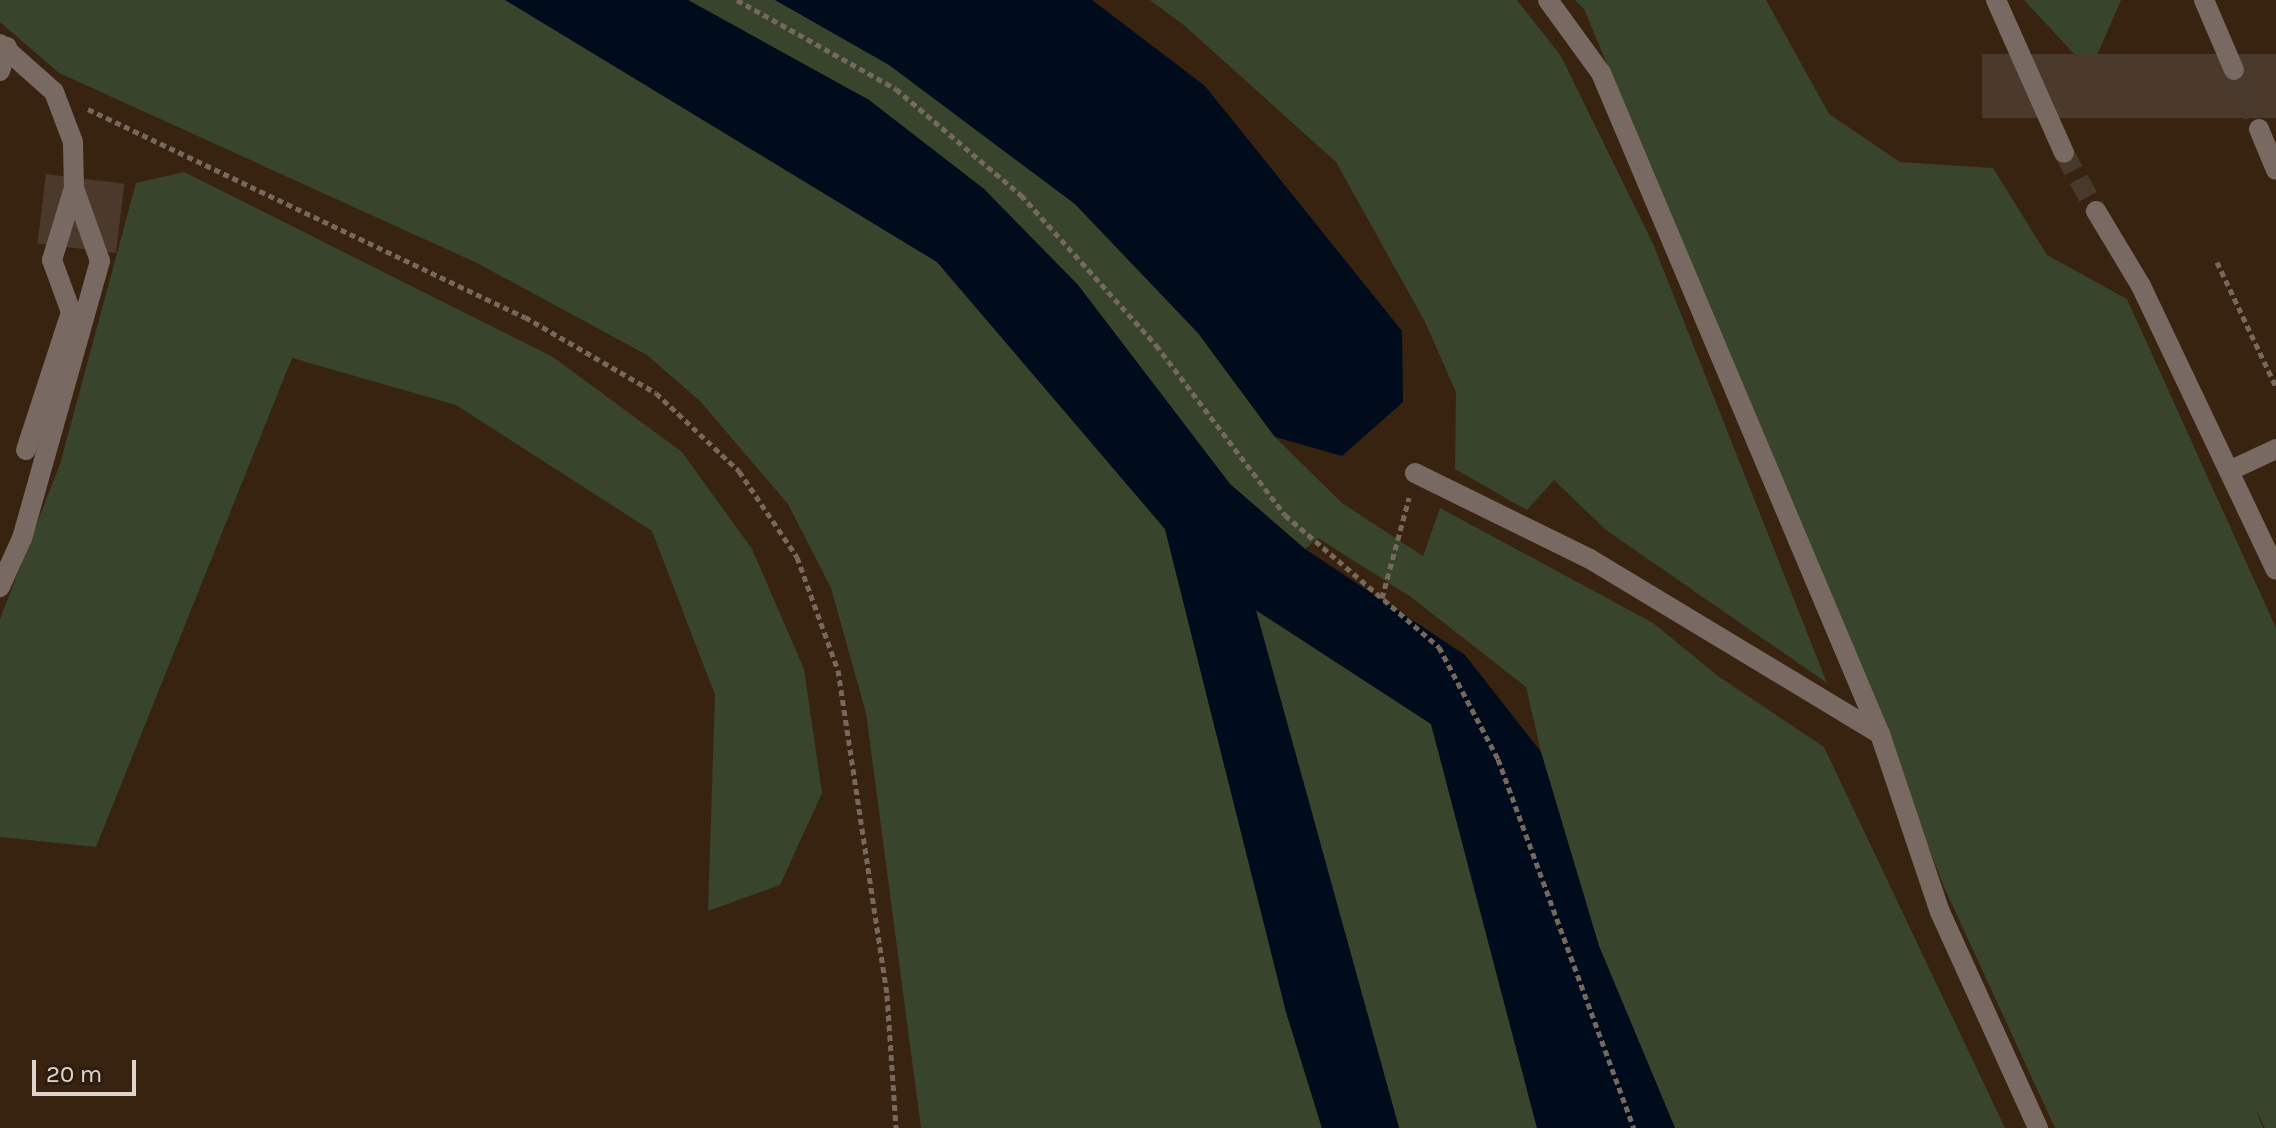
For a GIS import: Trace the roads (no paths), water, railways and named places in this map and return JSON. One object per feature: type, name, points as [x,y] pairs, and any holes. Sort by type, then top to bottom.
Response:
[{"type":"lane","points":[[1548,0],[1601,73],[1880,734],[1940,912],[2038,1128]]},
{"type":"lane","points":[[1996,0],[2064,153]]},
{"type":"lane","points":[[2204,0],[2234,70]]},
{"type":"lane","points":[[0,71],[4,46]]},
{"type":"lane","points":[[4,46],[54,92],[73,142],[74,188],[52,260],[71,312],[26,450]]},
{"type":"lane","points":[[2259,129],[2276,170]]},
{"type":"lane","points":[[0,587],[22,538],[100,261],[74,188]]},
{"type":"lane","points":[[2096,211],[2141,286],[2276,570]]},
{"type":"lane","points":[[2229,471],[2276,449]]},
{"type":"lane","points":[[1415,473],[1590,559],[1880,734]]},
{"type":"water","points":[[505,0],[688,0],[869,100],[984,189],[1078,285],[1230,484],[1305,549],[1465,655],[1541,752],[1599,946],[1675,1128],[1537,1128],[1431,724],[1256,610],[1399,1128],[1322,1128],[1286,1012],[1165,529],[937,262]]},
{"type":"water","points":[[775,0],[1092,0],[1205,86],[1402,331],[1403,402],[1342,456],[1275,437],[1198,333],[1075,204],[889,65]]},
{"type":"tunnel","points":[[2234,70],[2259,129]]},
{"type":"tunnel","points":[[2064,153],[2096,211]]}]
